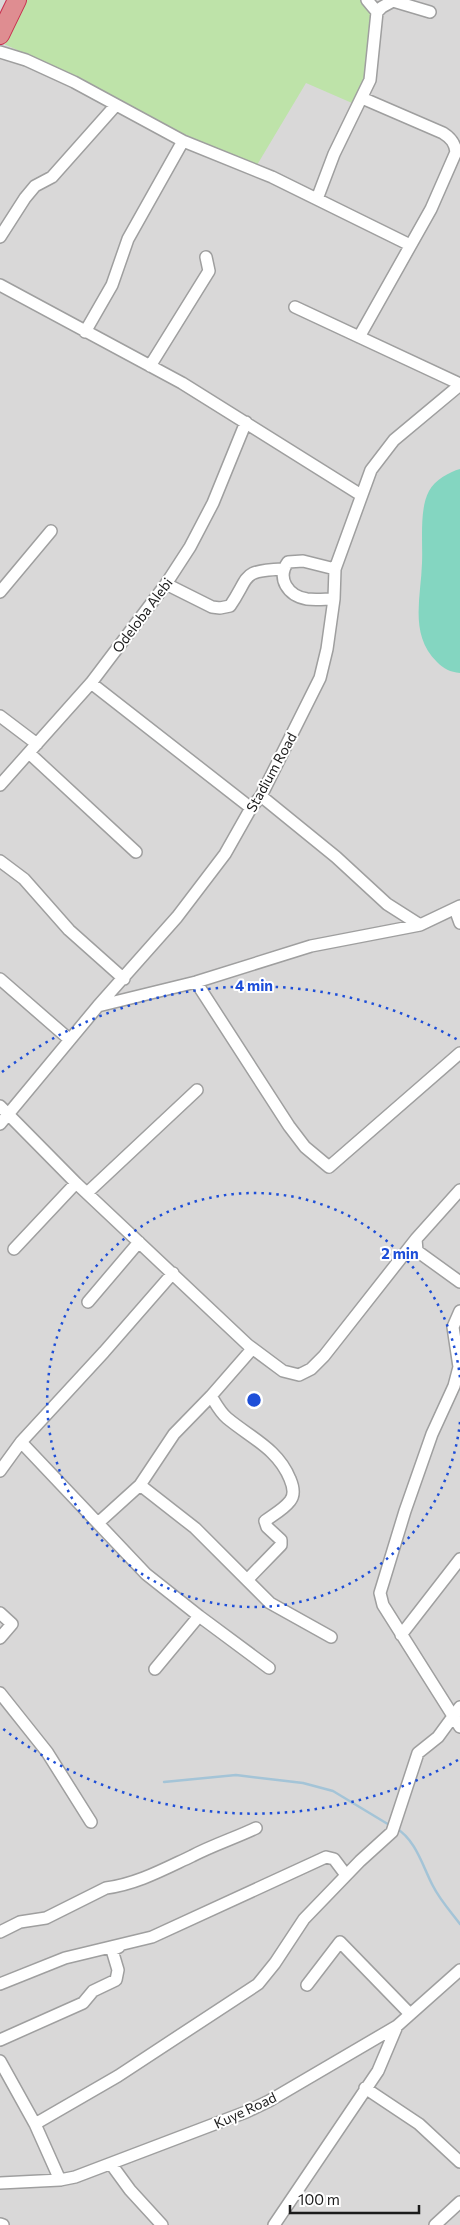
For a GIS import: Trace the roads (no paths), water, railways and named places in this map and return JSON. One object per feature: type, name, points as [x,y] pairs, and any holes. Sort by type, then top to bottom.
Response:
[{"type":"highway","points":[[0,35],[17,0]]},
{"type":"street","points":[[367,0],[377,12]]},
{"type":"street","points":[[317,199],[334,154],[362,98],[371,73],[377,12],[382,7],[393,2],[430,12]]},
{"type":"street","points":[[0,52],[26,60],[66,78],[183,141],[272,177],[410,245]]},
{"type":"street","points":[[359,337],[431,209],[454,160],[455,146],[449,137],[443,133],[362,98]]},
{"type":"street","points":[[0,237],[35,186],[52,177],[116,105]]},
{"type":"street","points":[[86,332],[112,285],[128,239],[183,141]]},
{"type":"street","points":[[150,366],[209,271],[206,257]]},
{"type":"street","points":[[0,285],[150,366],[246,422],[361,495]]},
{"type":"street","points":[[295,307],[460,384]]},
{"type":"street","name":"Stadium Road","points":[[2,1115],[124,979],[203,884],[225,854],[251,808],[261,796],[320,678],[327,649],[336,569],[371,470],[394,440],[460,384]]},
{"type":"street","name":"Odeloba Alebi","points":[[0,784],[91,683],[166,584],[190,546],[213,503],[246,422]]},
{"type":"street","points":[[0,592],[51,531]]},
{"type":"street","points":[[334,599],[306,599],[290,591],[283,581],[283,569],[288,562],[303,561],[336,569]]},
{"type":"street","points":[[166,584],[212,607],[220,608],[230,606],[245,579],[255,571],[283,569]]},
{"type":"street","points":[[91,683],[251,808]]},
{"type":"street","points":[[0,716],[37,744]]},
{"type":"street","points":[[29,753],[136,852]]},
{"type":"street","points":[[261,796],[336,857],[387,904],[420,925]]},
{"type":"street","points":[[0,860],[24,879],[74,935],[124,979]]},
{"type":"street","points":[[98,1006],[196,982],[311,946],[420,925],[457,907],[460,923]]},
{"type":"street","points":[[0,979],[69,1040]]},
{"type":"street","points":[[196,982],[289,1126],[305,1147],[329,1167],[460,1053]]},
{"type":"street","points":[[87,1193],[197,1090]]},
{"type":"street","points":[[2,1115],[252,1348],[283,1371],[299,1375],[311,1369],[330,1349],[416,1239],[460,1190]]},
{"type":"street","points":[[14,1249],[76,1183]]},
{"type":"street","points":[[416,1239],[417,1251],[460,1282]]},
{"type":"street","points":[[88,1302],[139,1242]]},
{"type":"street","points":[[0,1472],[21,1442],[173,1274]]},
{"type":"street","points":[[460,1311],[453,1327],[459,1367],[457,1388],[432,1434],[405,1511],[380,1593],[380,1600],[401,1635],[457,1711],[460,1727]]},
{"type":"street","points":[[98,1523],[140,1485],[174,1434],[211,1396],[252,1348]]},
{"type":"street","points":[[211,1396],[226,1417],[261,1442],[275,1456],[285,1468],[293,1485],[290,1502],[265,1521],[267,1527],[281,1540],[281,1545],[247,1580]]},
{"type":"street","points":[[21,1442],[146,1574],[269,1668]]},
{"type":"street","points":[[140,1485],[195,1528],[280,1610],[331,1637]]},
{"type":"street","points":[[401,1635],[460,1559]]},
{"type":"street","points":[[0,1613],[12,1624],[0,1638]]},
{"type":"street","points":[[155,1669],[199,1616]]},
{"type":"street","points":[[0,1692],[47,1752],[91,1822]]},
{"type":"street","points":[[35,2124],[96,2090],[249,1990],[265,1976],[304,1919],[346,1875],[392,1832],[418,1753],[438,1737],[457,1711]]},
{"type":"street","points":[[0,1932],[20,1922],[46,1918],[106,1888],[156,1874],[193,1855],[256,1828]]},
{"type":"street","points":[[0,1984],[65,1958],[152,1937],[326,1857],[334,1859],[346,1875]]},
{"type":"street","points":[[307,1985],[340,1942],[410,2014]]},
{"type":"street","points":[[0,2040],[83,2003],[94,1991],[116,1980],[118,1970],[112,1950],[131,1943]]},
{"type":"street","name":"Kuye Road","points":[[0,2182],[60,2180],[75,2177],[225,2121],[262,2104],[397,2026],[460,1970]]},
{"type":"street","points":[[274,2225],[386,2055],[397,2026]]},
{"type":"street","points":[[0,2061],[35,2124],[60,2180]]},
{"type":"street","points":[[365,2088],[419,2124],[460,2162]]},
{"type":"street","points":[[111,2164],[130,2190],[162,2225]]},
{"type":"street","points":[[435,2225],[460,2202]]},
{"type":"waterway","points":[[164,1782],[236,1775],[303,1783],[333,1791],[391,1826]]},
{"type":"waterway","points":[[396,1828],[409,1839],[436,1891],[460,1924]]}]
